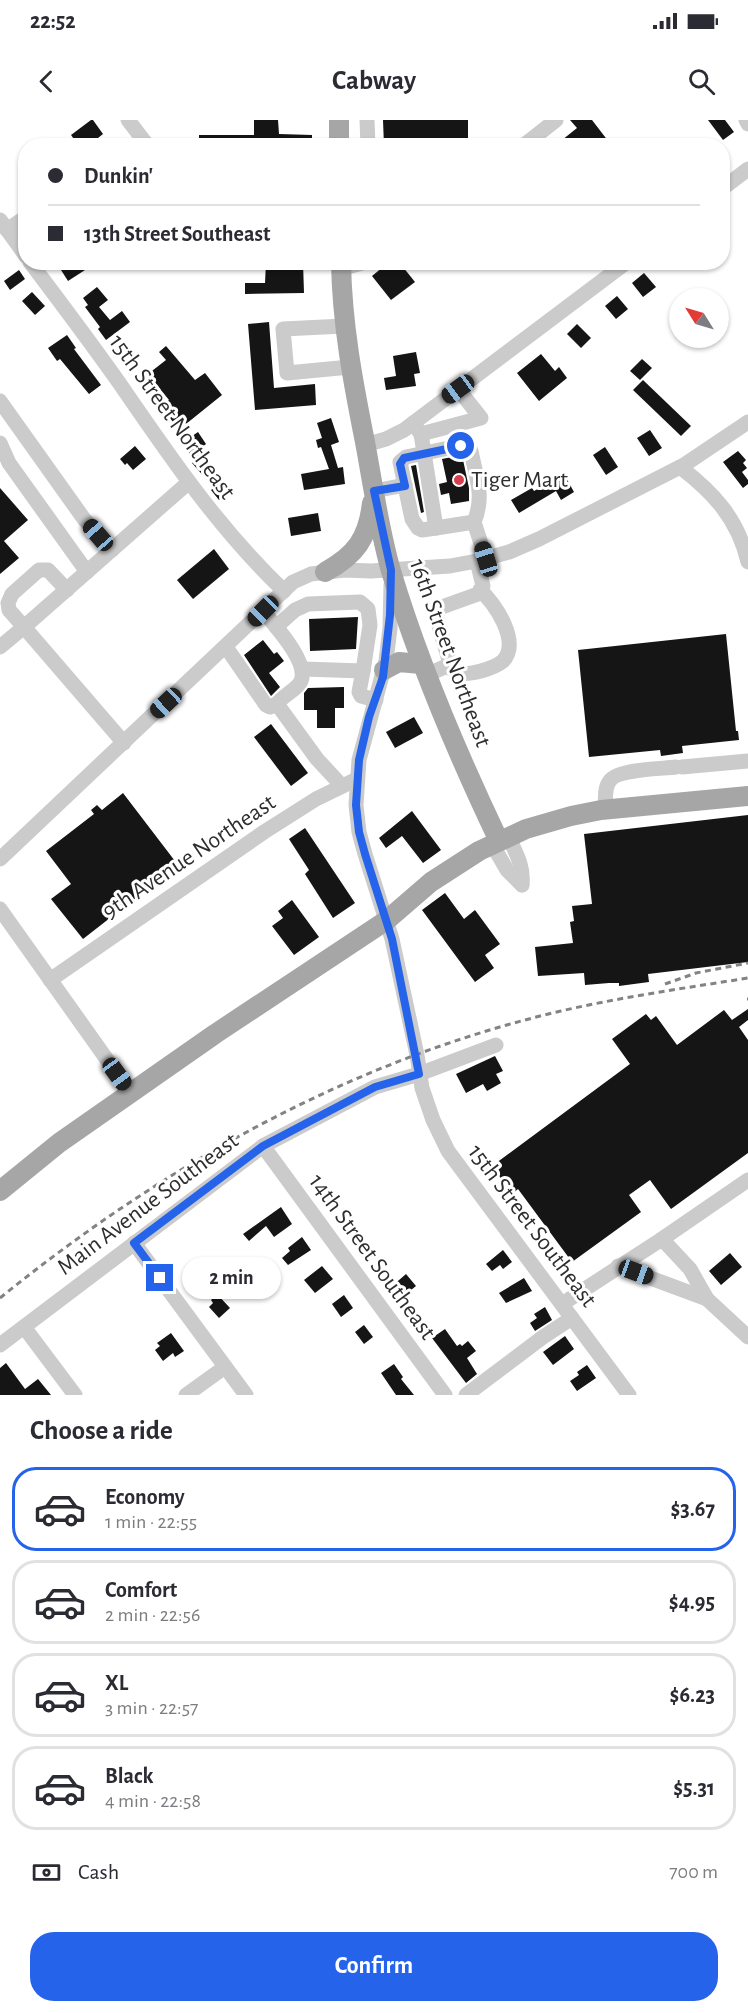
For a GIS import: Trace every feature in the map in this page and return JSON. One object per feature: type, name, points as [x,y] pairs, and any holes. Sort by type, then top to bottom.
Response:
[{"type":"main road","points":[[339,120],[339,138]]},
{"type":"main road","name":"16th Street Northeast","points":[[341,270],[344,326],[350,367],[391,570],[424,669],[458,753],[500,840]]},
{"type":"main road","points":[[325,572],[343,563],[356,550],[370,522],[374,491]]},
{"type":"main road","points":[[384,669],[399,662],[424,669]]},
{"type":"main road","points":[[0,1191],[59,1143],[130,1092],[387,920],[430,882],[500,840],[541,824],[605,810],[748,795]]},
{"type":"street","points":[[128,120],[137,138]]},
{"type":"street","points":[[367,120],[368,138]]},
{"type":"street","points":[[532,138],[556,120]]},
{"type":"street","points":[[746,120],[748,124]]},
{"type":"street","points":[[730,183],[748,169]]},
{"type":"street","points":[[4,225],[18,245]]},
{"type":"street","name":"15th Street Northeast","points":[[36,270],[235,542],[284,591]]},
{"type":"street","points":[[417,429],[458,389],[616,270]]},
{"type":"street","points":[[344,326],[283,329],[286,373],[350,367]]},
{"type":"street","points":[[366,444],[417,429],[481,418],[458,389]]},
{"type":"street","points":[[0,401],[84,519],[112,550]]},
{"type":"street","points":[[0,859],[293,582],[304,576],[325,572],[423,569],[481,560],[509,552],[680,467],[748,422]]},
{"type":"street","points":[[417,429],[424,453],[436,528]]},
{"type":"street","points":[[0,443],[9,463],[87,572]]},
{"type":"street","points":[[447,666],[449,660],[436,615],[439,608],[478,594],[483,586],[474,522],[480,502],[469,447],[463,445],[401,460],[414,523],[422,530],[474,522]]},
{"type":"street","points":[[680,467],[717,499],[735,526],[748,562]]},
{"type":"street","points":[[0,647],[189,482]]},
{"type":"street","points":[[374,491],[405,486]]},
{"type":"street","points":[[67,590],[48,570],[39,570],[12,594],[8,603],[9,610],[124,743]]},
{"type":"street","points":[[391,570],[390,628],[384,669],[359,760],[356,805],[359,832],[387,920],[417,1054],[419,1074]]},
{"type":"street","points":[[424,669],[447,666],[458,674],[471,674],[503,661],[507,654],[507,639],[501,615],[490,599],[480,590]]},
{"type":"street","points":[[276,627],[295,610],[308,604],[360,602],[368,609],[370,625],[359,692],[361,696],[376,700]]},
{"type":"street","points":[[263,611],[298,658],[303,669],[301,682],[272,704]]},
{"type":"street","points":[[226,647],[317,759],[342,786]]},
{"type":"street","points":[[303,669],[363,671]]},
{"type":"street","points":[[605,810],[610,778],[621,773],[748,760]]},
{"type":"street","name":"9th Avenue Northeast","points":[[50,980],[264,832],[316,799],[357,778]]},
{"type":"street","points":[[0,909],[130,1092]]},
{"type":"street","name":"Main Avenue Southeast","points":[[0,1345],[263,1146],[375,1087],[419,1074],[496,1045]]},
{"type":"street","name":"15th Street Southeast","points":[[419,1074],[429,1111],[448,1151],[628,1395]]},
{"type":"street","name":"14th Street Southeast","points":[[263,1146],[445,1395]]},
{"type":"street","points":[[562,1304],[748,1180]]},
{"type":"street","points":[[662,1239],[690,1269],[707,1299],[747,1334]]},
{"type":"street","points":[[134,1243],[246,1395]]},
{"type":"street","points":[[618,1266],[707,1299]]},
{"type":"street","points":[[466,1395],[572,1318]]},
{"type":"street","points":[[24,1327],[75,1395]]},
{"type":"street","points":[[186,1395],[225,1366]]},
{"type":"building","points":[[91,120],[103,134],[98,138],[73,138],[71,135]]},
{"type":"building","points":[[254,120],[278,120],[279,134],[312,135],[312,138],[199,138],[199,135],[254,135]]},
{"type":"building","points":[[383,120],[468,120],[468,138],[384,138]]},
{"type":"building","points":[[570,120],[592,120],[606,138],[564,138],[577,128]]},
{"type":"building","points":[[708,120],[725,120],[734,132],[726,138],[722,138]]},
{"type":"building","points":[[19,270],[25,279],[10,290],[4,281]]},
{"type":"building","points":[[61,270],[85,270],[68,281]]},
{"type":"building","points":[[266,270],[303,270],[304,293],[245,294],[245,283],[265,283]]},
{"type":"building","points":[[379,270],[405,270],[415,282],[391,300],[372,276]]},
{"type":"building","points":[[644,273],[656,287],[643,297],[632,283]]},
{"type":"building","points":[[97,287],[108,300],[99,307],[110,320],[122,311],[130,322],[106,340],[98,329],[100,327],[85,307],[88,305],[83,298]]},
{"type":"building","points":[[32,292],[45,306],[35,315],[22,301]]},
{"type":"building","points":[[617,296],[628,309],[616,319],[605,306]]},
{"type":"building","points":[[269,322],[274,388],[315,384],[316,405],[255,410],[248,324]]},
{"type":"building","points":[[577,324],[591,338],[581,348],[567,334]]},
{"type":"building","points":[[67,335],[76,348],[74,349],[101,385],[89,394],[60,359],[57,361],[48,348]]},
{"type":"building","points":[[166,346],[195,380],[205,373],[222,395],[186,424],[183,420],[176,426],[161,406],[169,400],[148,374],[166,360],[159,352]]},
{"type":"building","points":[[416,352],[420,373],[414,374],[416,386],[386,390],[384,378],[396,376],[393,356]]},
{"type":"building","points":[[541,354],[555,371],[559,367],[567,378],[539,401],[517,373]]},
{"type":"building","points":[[642,359],[652,368],[640,380],[630,371]]},
{"type":"building","points":[[643,380],[691,426],[681,436],[633,390]]},
{"type":"building","points":[[331,418],[339,442],[331,445],[338,468],[343,467],[345,484],[304,490],[301,474],[329,469],[316,440],[322,438],[317,423]]},
{"type":"building","points":[[650,430],[662,448],[649,456],[637,438]]},
{"type":"building","points":[[198,432],[206,444],[198,450],[231,491],[219,500],[211,490],[214,488],[192,463],[195,461],[182,443]]},
{"type":"building","points":[[135,446],[146,459],[133,470],[120,459]]},
{"type":"building","points":[[605,447],[618,467],[606,475],[593,455]]},
{"type":"building","points":[[738,451],[746,460],[743,463],[747,468],[742,472],[748,484],[743,488],[723,462]]},
{"type":"building","name":"Tiger Mart","points":[[462,455],[469,488],[469,501],[451,504],[449,493],[441,495],[439,484],[447,482],[442,459]]},
{"type":"building","points":[[416,465],[424,512],[421,513],[411,466]]},
{"type":"building","points":[[564,474],[574,492],[561,500],[556,491],[519,513],[511,500],[532,488],[534,491]]},
{"type":"building","points":[[0,488],[28,520],[4,541],[19,558],[0,574]]},
{"type":"building","points":[[318,513],[321,531],[291,536],[288,518]]},
{"type":"building","points":[[214,549],[229,569],[193,599],[177,580]]},
{"type":"building","points":[[358,617],[356,649],[310,651],[309,619]]},
{"type":"building","points":[[726,634],[736,731],[738,731],[739,740],[682,746],[683,753],[661,756],[660,750],[589,757],[578,650]]},
{"type":"building","points":[[263,640],[274,654],[277,652],[284,661],[269,673],[280,687],[271,696],[244,655]]},
{"type":"building","points":[[344,687],[344,708],[335,708],[335,728],[317,728],[317,710],[304,710],[304,693],[308,688]]},
{"type":"building","points":[[414,717],[423,733],[395,748],[386,732]]},
{"type":"building","points":[[271,724],[308,773],[291,786],[254,737]]},
{"type":"building","points":[[123,793],[178,865],[83,939],[51,899],[71,884],[46,851],[94,814],[91,810],[97,805],[102,810]]},
{"type":"building","points":[[412,811],[441,850],[423,863],[402,836],[386,848],[379,838]]},
{"type":"building","points":[[748,815],[748,962],[648,974],[649,982],[619,986],[619,983],[585,985],[584,973],[538,976],[535,947],[573,943],[570,922],[574,921],[572,906],[592,904],[584,834]]},
{"type":"building","points":[[305,828],[355,903],[333,918],[305,874],[309,870],[289,839]]},
{"type":"building","points":[[445,893],[464,919],[475,910],[500,944],[485,955],[494,968],[475,982],[422,910]]},
{"type":"building","points":[[292,900],[319,937],[294,955],[272,926],[283,918],[278,911]]},
{"type":"building","points":[[748,1009],[748,1020],[739,1027],[748,1040],[748,1153],[671,1209],[650,1180],[629,1195],[641,1212],[572,1262],[518,1189],[512,1194],[492,1166],[630,1064],[612,1039],[646,1014],[651,1020],[656,1016],[677,1045],[724,1010],[732,1020]]},
{"type":"building","points":[[495,1056],[503,1071],[496,1074],[501,1083],[487,1091],[483,1084],[466,1093],[456,1074]]},
{"type":"building","points":[[281,1207],[292,1224],[274,1237],[266,1226],[249,1241],[243,1234]]},
{"type":"building","points":[[302,1237],[311,1250],[288,1265],[282,1258],[290,1251],[288,1248]]},
{"type":"building","points":[[503,1250],[512,1262],[503,1269],[500,1265],[492,1271],[486,1264]]},
{"type":"building","points":[[730,1253],[742,1267],[721,1285],[709,1271]]},
{"type":"building","points":[[198,1266],[209,1278],[197,1289],[187,1278]]},
{"type":"building","points":[[322,1266],[333,1279],[315,1293],[304,1280]]},
{"type":"building","points":[[406,1274],[416,1286],[400,1299],[391,1287]]},
{"type":"building","points":[[524,1278],[532,1291],[506,1303],[499,1293]]},
{"type":"building","points":[[217,1294],[230,1308],[219,1318],[209,1307],[213,1303],[211,1300]]},
{"type":"building","points":[[344,1295],[353,1308],[341,1317],[332,1304]]},
{"type":"building","points":[[545,1307],[552,1320],[535,1331],[530,1323],[537,1318],[534,1314]]},
{"type":"building","points":[[364,1325],[373,1337],[364,1344],[355,1332]]},
{"type":"building","points":[[445,1329],[457,1346],[460,1344],[462,1346],[468,1341],[476,1351],[467,1358],[477,1374],[466,1383],[432,1338]]},
{"type":"building","points":[[171,1333],[184,1351],[175,1357],[173,1353],[163,1361],[155,1350],[160,1346],[157,1343]]},
{"type":"building","points":[[565,1336],[574,1349],[553,1365],[543,1352]]},
{"type":"building","points":[[6,1363],[25,1389],[38,1379],[51,1395],[0,1395],[0,1368]]},
{"type":"building","points":[[394,1364],[403,1377],[401,1379],[414,1395],[396,1395],[381,1373]]},
{"type":"building","points":[[587,1365],[596,1378],[577,1391],[570,1381]]},
{"type":"railway","points":[[665,984],[696,973],[748,963]]},
{"type":"railway","points":[[0,1298],[63,1249],[195,1161],[264,1123],[336,1088],[409,1057],[484,1032],[561,1011],[748,978]]},
{"type":"place","name":"Tiger Mart","points":[[459,480]]},
{"type":"route","points":[[160,1278],[134,1243],[263,1146],[375,1087],[392,1080],[419,1074],[417,1054],[392,939],[359,832],[356,805],[359,760],[369,717],[383,677],[390,628],[391,570],[374,491],[405,486],[400,464],[404,458],[461,446]]}]
